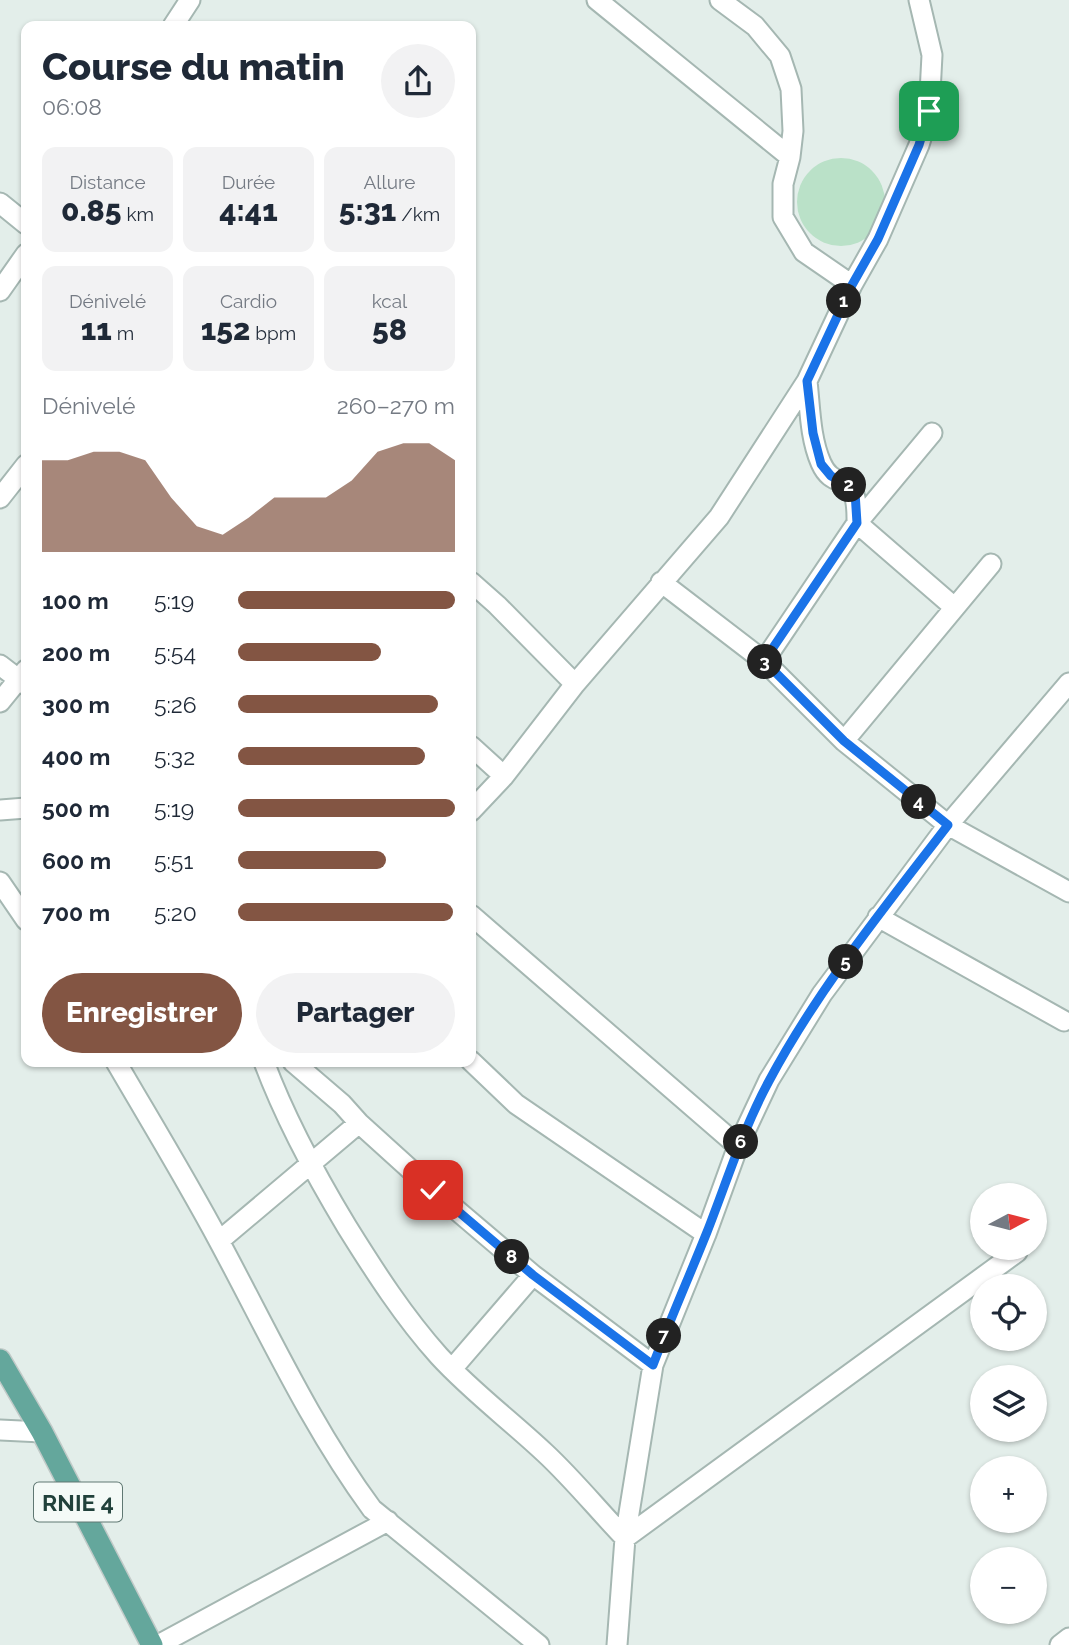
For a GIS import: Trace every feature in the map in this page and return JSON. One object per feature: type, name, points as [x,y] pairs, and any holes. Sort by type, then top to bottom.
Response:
[{"type":"main road","name":"RNIE 4","points":[[0,1360],[41,1432],[152,1645]]},
{"type":"street","points":[[176,21],[190,0]]},
{"type":"street","points":[[597,0],[790,157]]},
{"type":"street","points":[[720,0],[755,26],[780,55],[791,89],[793,131],[783,184],[783,216],[804,252],[852,285]]},
{"type":"street","points":[[476,806],[504,776],[575,684],[719,516],[807,381],[852,285],[878,239],[919,145],[929,111],[932,55],[919,0]]},
{"type":"street","points":[[0,203],[21,220]]},
{"type":"street","points":[[0,291],[21,261]]},
{"type":"street","points":[[807,381],[813,433],[821,464],[831,476],[850,486],[855,492],[857,523],[954,607]]},
{"type":"street","points":[[764,661],[857,523],[932,433]]},
{"type":"street","points":[[0,498],[21,471]]},
{"type":"street","points":[[844,741],[991,564]]},
{"type":"street","points":[[661,582],[764,661],[844,741],[948,825],[1069,892]]},
{"type":"street","points":[[476,586],[575,684]]},
{"type":"street","points":[[0,666],[21,676]]},
{"type":"street","points":[[0,702],[21,681]]},
{"type":"street","points":[[617,1645],[625,1538],[653,1365],[738,1146],[776,1069],[822,994],[948,825],[1069,683]]},
{"type":"street","points":[[476,751],[504,776]]},
{"type":"street","points":[[0,810],[21,808]]},
{"type":"street","points":[[0,882],[21,913]]},
{"type":"street","points":[[878,917],[1064,1021]]},
{"type":"street","points":[[476,919],[738,1146]]},
{"type":"street","points":[[476,1066],[516,1104],[706,1234]]},
{"type":"street","points":[[119,1067],[219,1241],[280,1360],[351,1480],[372,1509],[539,1645]]},
{"type":"street","points":[[266,1067],[280,1105],[310,1166],[406,1317],[452,1369],[546,1453],[625,1538]]},
{"type":"street","points":[[299,1067],[533,1275],[653,1365]]},
{"type":"street","points":[[219,1241],[359,1123]]},
{"type":"street","points":[[625,1538],[1006,1260]]},
{"type":"street","points":[[452,1369],[533,1275]]},
{"type":"street","points":[[0,1430],[41,1432]]},
{"type":"street","points":[[158,1645],[388,1521]]},
{"type":"street","points":[[1060,1645],[1069,1639]]},
{"type":"green space","points":[[832,158],[850,158],[866,165],[878,177],[885,193],[885,211],[878,227],[866,239],[850,246],[832,246],[816,239],[804,227],[797,211],[797,193],[804,177],[816,165]]},
{"type":"route","points":[[433,1190],[533,1275],[653,1365],[738,1146],[769,1080],[822,994],[948,825],[844,741],[764,661],[857,523],[858,505],[855,492],[844,482],[831,476],[821,464],[813,433],[807,381],[852,285],[878,239],[919,145],[929,111]]}]
